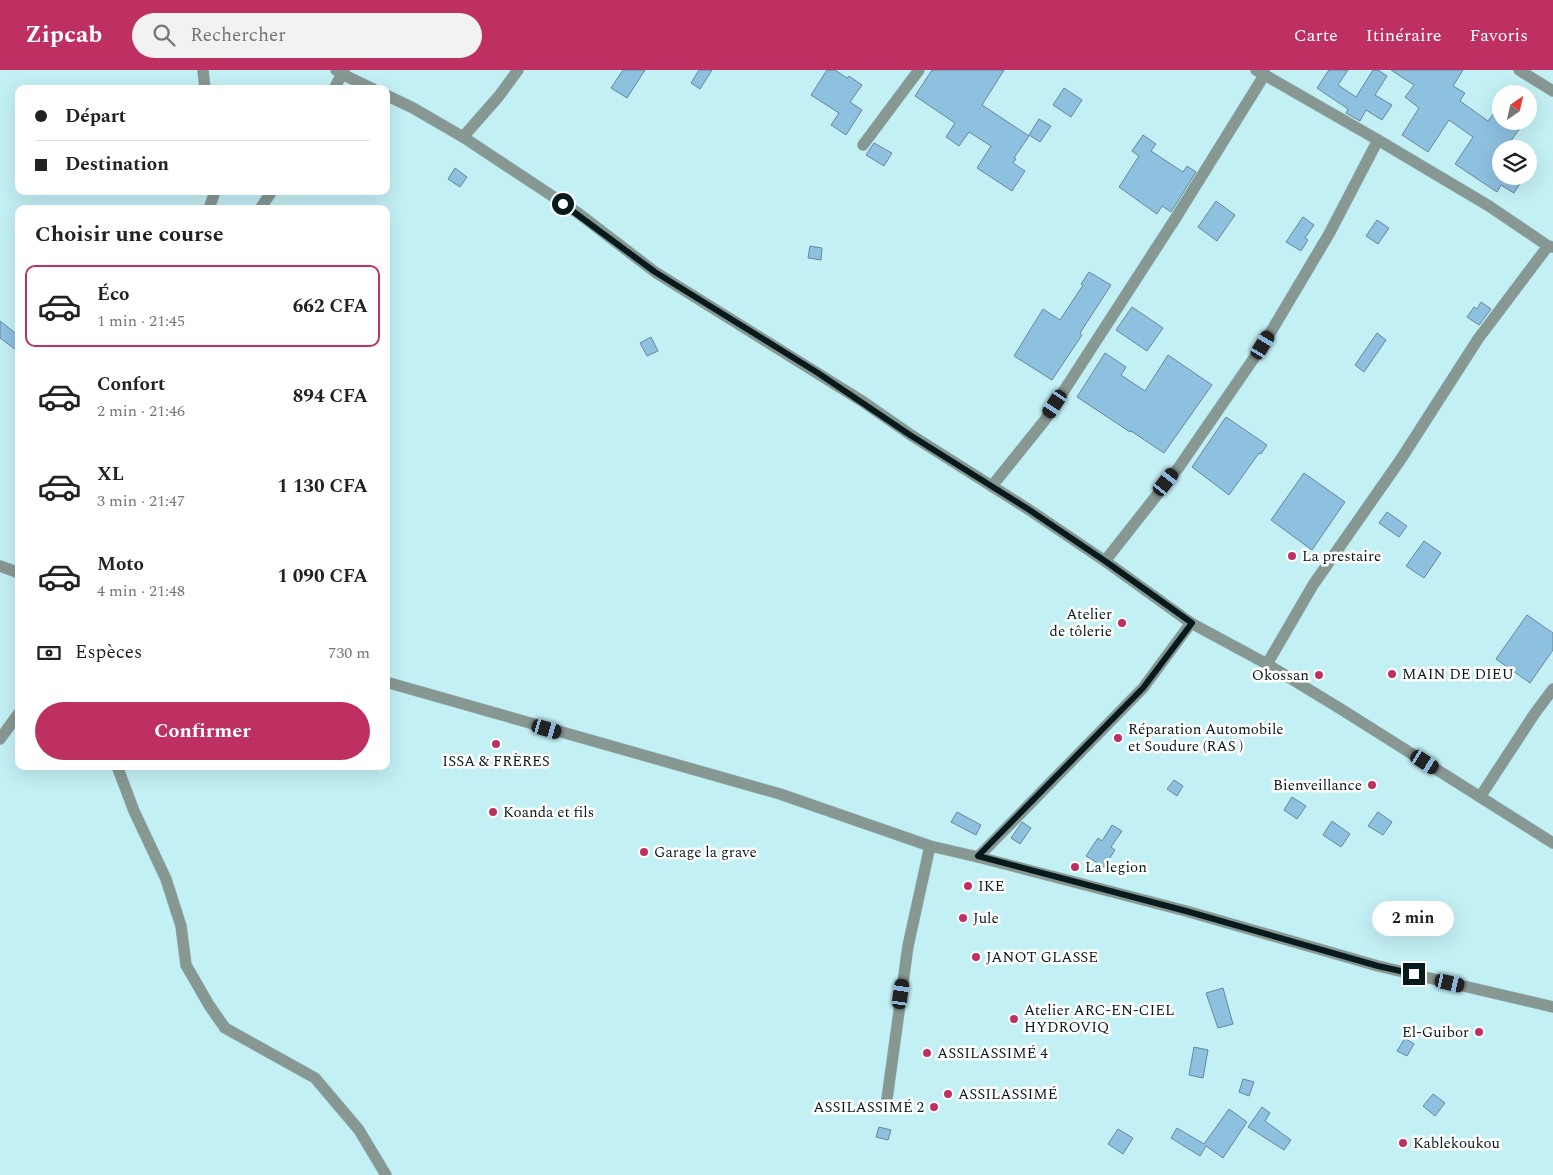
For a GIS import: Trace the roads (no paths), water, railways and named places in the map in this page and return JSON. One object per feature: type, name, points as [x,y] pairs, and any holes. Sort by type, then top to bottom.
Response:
[{"type":"street","points":[[203,70],[205,85]]},
{"type":"street","points":[[463,137],[499,96],[518,70]]},
{"type":"street","points":[[863,145],[919,70]]},
{"type":"street","points":[[1519,70],[1553,91]]},
{"type":"street","points":[[336,85],[341,71],[366,85]]},
{"type":"street","points":[[992,486],[1045,420],[1170,227],[1260,72],[1489,206],[1551,246],[1478,339],[1400,459],[1313,585],[1267,664]]},
{"type":"street","points":[[390,97],[463,137],[578,213],[655,272],[818,373],[910,435],[992,486],[1105,561],[1192,623],[1267,664],[1344,710],[1553,843]]},
{"type":"street","points":[[1105,561],[1179,466],[1263,345],[1329,234],[1378,140]]},
{"type":"street","points":[[0,566],[15,572]]},
{"type":"street","points":[[978,856],[1143,688],[1192,623]]},
{"type":"street","points":[[390,683],[780,794],[930,846],[978,856],[1186,911],[1378,966],[1553,1007]]},
{"type":"street","points":[[1480,797],[1553,689]]},
{"type":"street","points":[[0,739],[15,718]]},
{"type":"street","points":[[119,770],[134,811],[166,879],[181,926],[186,966],[209,1005],[225,1028],[315,1078],[359,1130],[386,1175]]},
{"type":"street","points":[[887,1099],[908,946],[930,846]]},
{"type":"place","name":"La prestaire","points":[[1292,556]]},
{"type":"place","name":"Atelier de tôlerie","points":[[1122,623]]},
{"type":"place","name":"MAIN DE DIEU","points":[[1392,674]]},
{"type":"place","name":"Okossan","points":[[1319,675]]},
{"type":"place","name":"Réparation Automobile et Soudure (RAS )","points":[[1118,738]]},
{"type":"place","name":"ISSA & FRÈRES","points":[[496,744]]},
{"type":"place","name":"Bienveillance","points":[[1372,785]]},
{"type":"place","name":"Koanda et fils","points":[[493,812]]},
{"type":"place","name":"Garage la grave","points":[[644,852]]},
{"type":"place","name":"La legion","points":[[1075,867]]},
{"type":"place","name":"IKE","points":[[968,886]]},
{"type":"place","name":"Jule","points":[[963,918]]},
{"type":"place","name":"JANOT GLASSE","points":[[976,957]]},
{"type":"place","name":"Atelier ARC-EN-CIEL HYDROVIQ","points":[[1014,1019]]},
{"type":"place","name":"El-Guibor","points":[[1479,1032]]},
{"type":"place","name":"ASSILASSIMÉ 4","points":[[927,1053]]},
{"type":"place","name":"ASSILASSIMÉ","points":[[948,1094]]},
{"type":"place","name":"ASSILASSIMÉ 2","points":[[934,1107]]},
{"type":"place","name":"Kablekoukou","points":[[1403,1143]]}]
